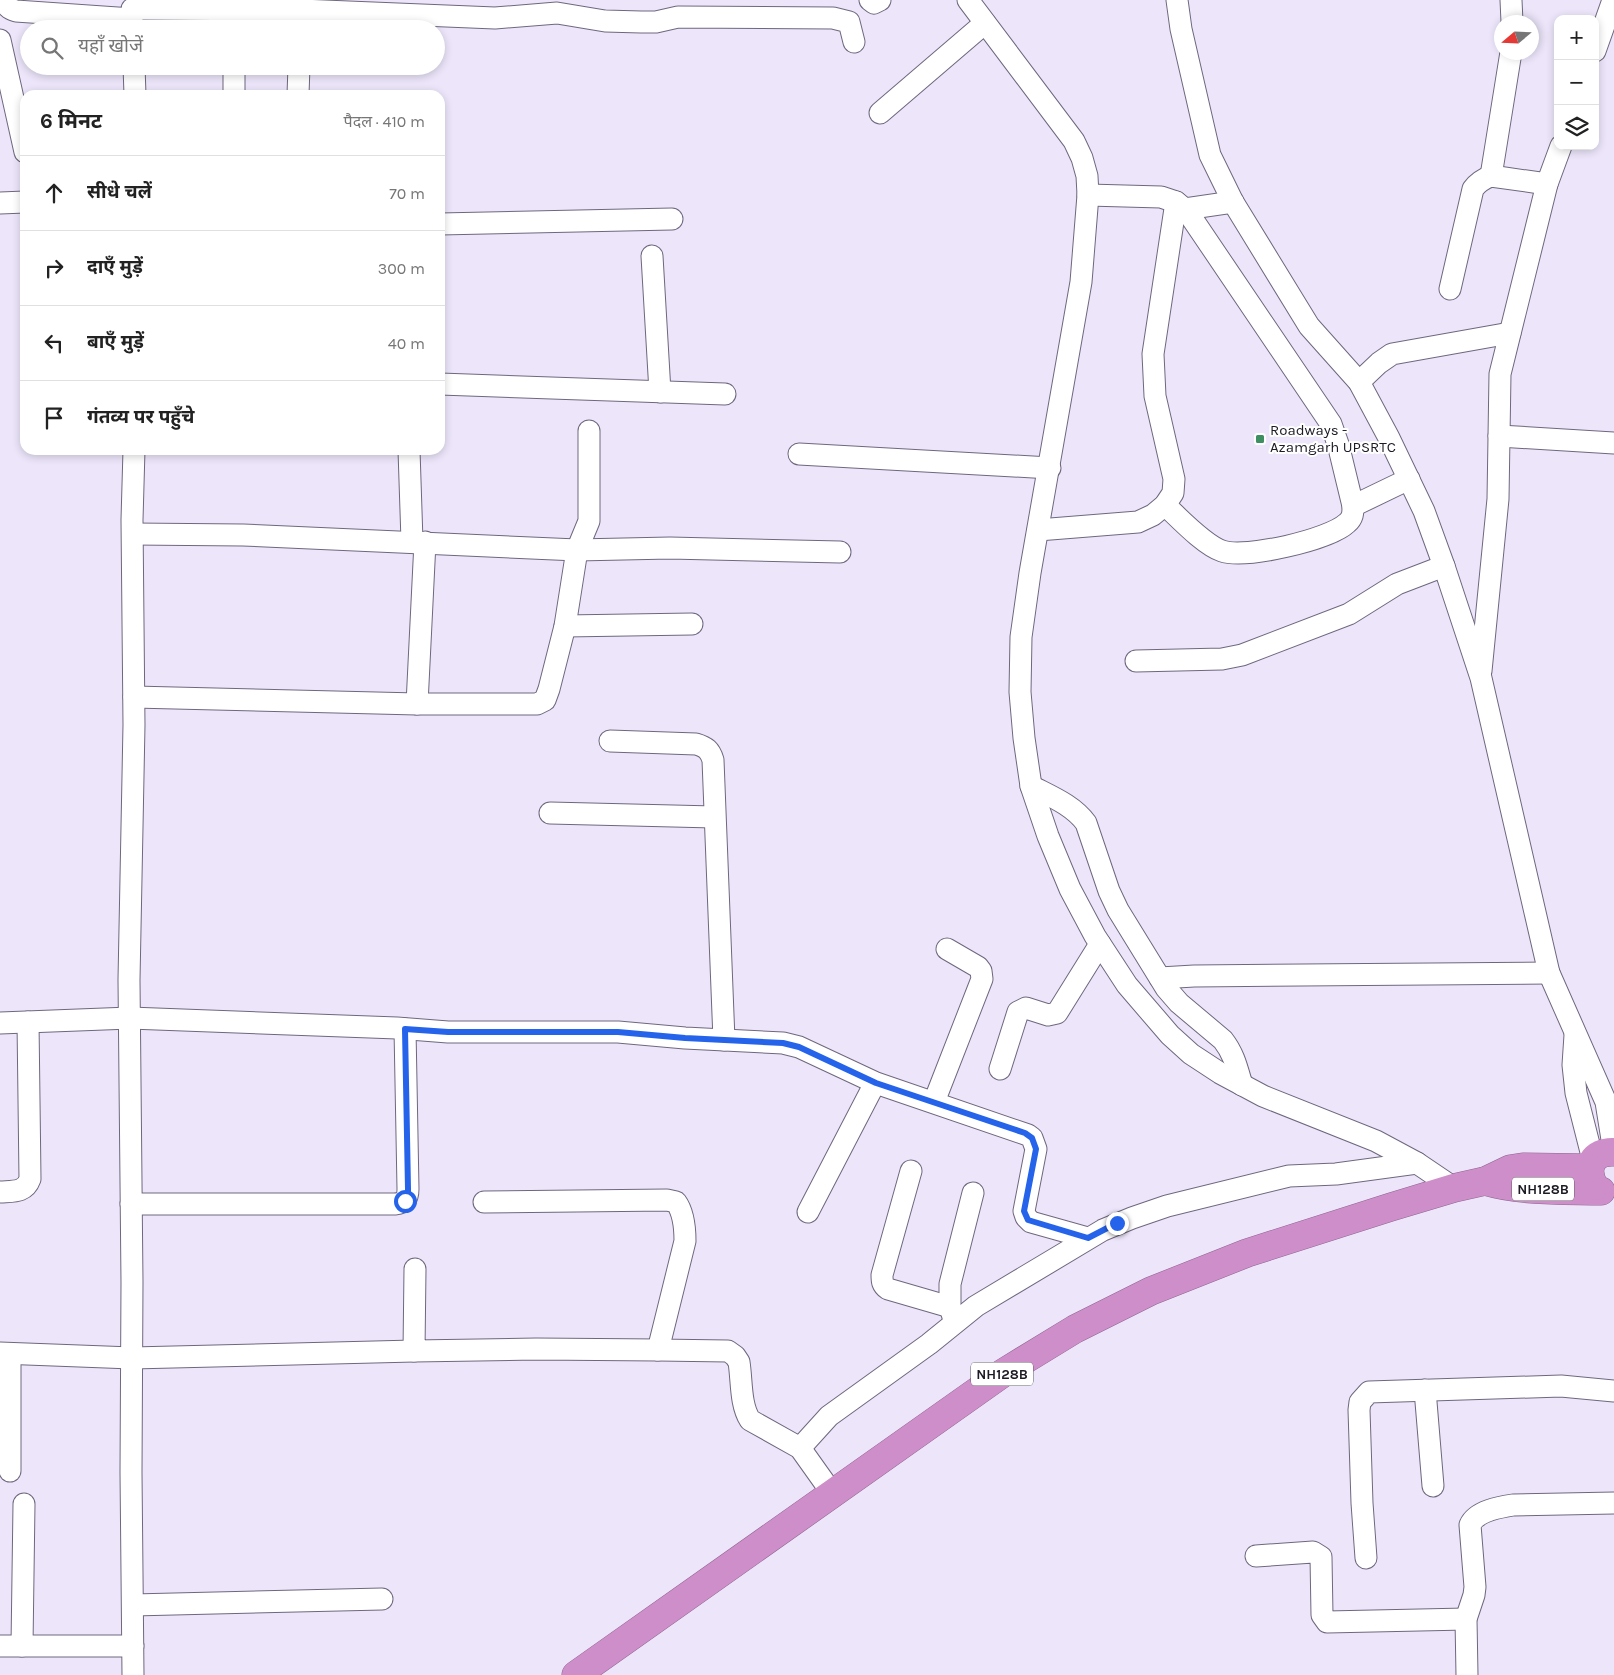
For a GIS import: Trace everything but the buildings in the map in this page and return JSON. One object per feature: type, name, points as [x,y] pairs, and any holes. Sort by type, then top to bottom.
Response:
[{"type":"highway","name":"NH128B","points":[[576,1675],[1003,1373],[1075,1329],[1151,1291],[1247,1253],[1454,1188],[1485,1181],[1510,1187],[1604,1169]]},
{"type":"street","points":[[870,0],[874,3],[880,0]]},
{"type":"street","points":[[968,0],[1074,141],[1082,158],[1087,176],[1088,195],[1081,282],[1021,638],[1020,692],[1031,786],[1048,836],[1070,890],[1100,944],[1127,984],[1170,1035],[1192,1054],[1220,1074],[1263,1096],[1376,1141],[1417,1163],[1454,1188]]},
{"type":"street","points":[[1177,0],[1181,29],[1210,155],[1233,202],[1309,326],[1359,382],[1390,438],[1409,479],[1424,512],[1444,566],[1481,678],[1549,973],[1576,1032],[1573,1065],[1576,1093],[1604,1169]]},
{"type":"street","points":[[1511,0],[1512,15]]},
{"type":"street","points":[[1599,40],[1613,0]]},
{"type":"street","points":[[4,3],[10,10],[16,11],[234,19],[263,5],[300,20],[329,6],[507,9],[556,13],[569,7],[605,21],[641,22],[656,22],[678,17],[833,18],[849,22],[854,42]]},
{"type":"street","points":[[880,113],[986,23]]},
{"type":"street","points":[[0,40],[20,130]]},
{"type":"street","points":[[1491,176],[1510,60]]},
{"type":"street","points":[[134,75],[135,90]]},
{"type":"street","points":[[234,75],[234,90]]},
{"type":"street","points":[[298,90],[299,75]]},
{"type":"street","points":[[1481,678],[1498,499],[1500,374],[1547,184],[1560,150]]},
{"type":"street","points":[[1450,290],[1473,189],[1484,178],[1491,176],[1547,184]]},
{"type":"street","points":[[1088,195],[1147,195],[1161,197],[1180,206],[1233,202]]},
{"type":"street","points":[[0,203],[20,202]]},
{"type":"street","points":[[1038,530],[1138,522],[1153,515],[1165,505],[1173,493],[1174,479],[1155,396],[1154,354],[1180,206]]},
{"type":"street","points":[[1165,505],[1211,546],[1220,551],[1234,553],[1284,548],[1333,532],[1347,524],[1354,516],[1338,444],[1331,424],[1180,206]]},
{"type":"street","points":[[445,224],[672,219]]},
{"type":"street","points":[[652,256],[660,392]]},
{"type":"street","points":[[1359,382],[1379,363],[1392,354],[1510,332]]},
{"type":"street","points":[[445,384],[725,394]]},
{"type":"street","points":[[134,697],[416,704],[537,704],[545,700],[550,689],[566,626],[577,550],[587,527],[590,514],[589,431]]},
{"type":"street","points":[[1499,436],[1614,443]]},
{"type":"street","points":[[799,454],[1050,468]]},
{"type":"street","points":[[133,1675],[130,1018],[134,697],[134,455]]},
{"type":"street","points":[[410,455],[419,542],[416,704]]},
{"type":"street","points":[[1353,506],[1409,479]]},
{"type":"street","points":[[133,534],[243,534],[577,550],[670,548],[840,552]]},
{"type":"street","points":[[1136,662],[1222,659],[1242,655],[1349,614],[1397,584],[1444,566]]},
{"type":"street","points":[[566,626],[692,624]]},
{"type":"street","points":[[610,742],[696,744],[706,747],[713,760],[724,1040]]},
{"type":"street","points":[[1031,786],[1072,808],[1086,822],[1109,891],[1118,910],[1171,996],[1223,1040],[1230,1049],[1242,1085]]},
{"type":"street","points":[[550,814],[714,817]]},
{"type":"street","points":[[1000,1069],[1018,1012],[1026,1008],[1048,1015],[1057,1013],[1100,944]]},
{"type":"street","points":[[934,1102],[982,979],[982,972],[978,967],[947,949]]},
{"type":"street","points":[[1160,978],[1194,976],[1549,973]]},
{"type":"street","points":[[0,1023],[130,1018],[448,1032],[618,1032],[724,1040],[770,1041],[799,1047],[875,1083],[1028,1135],[1035,1144],[1036,1149],[1024,1211],[1026,1217],[1031,1222],[1088,1238]]},
{"type":"street","points":[[0,1192],[21,1190],[28,1184],[30,1179],[28,1022]]},
{"type":"street","points":[[132,1204],[395,1204],[405,1201],[408,1197],[408,1189],[405,1029]]},
{"type":"street","points":[[808,1212],[875,1083]]},
{"type":"street","points":[[800,1448],[829,1416],[929,1344],[953,1315],[988,1298],[1088,1238],[1117,1223],[1154,1210],[1289,1176],[1336,1174],[1417,1163]]},
{"type":"street","points":[[911,1171],[882,1274],[882,1281],[888,1289],[953,1315]]},
{"type":"street","points":[[953,1315],[950,1284],[973,1193]]},
{"type":"street","points":[[484,1202],[667,1200],[676,1202],[680,1207],[685,1241],[658,1350]]},
{"type":"street","points":[[414,1351],[415,1269]]},
{"type":"street","points":[[10,1471],[5,1354],[132,1358],[536,1349],[728,1351],[739,1362],[744,1406],[750,1420],[800,1448],[832,1493]]},
{"type":"street","points":[[1366,1558],[1359,1410],[1360,1402],[1370,1392],[1561,1386],[1614,1391]]},
{"type":"street","points":[[1425,1390],[1433,1486]]},
{"type":"street","points":[[1467,1675],[1466,1619],[1474,1595],[1470,1525],[1472,1520],[1500,1507],[1513,1505],[1614,1503]]},
{"type":"street","points":[[22,1646],[24,1504]]},
{"type":"street","points":[[1256,1556],[1313,1552],[1318,1554],[1320,1557],[1322,1615],[1327,1622],[1466,1619]]},
{"type":"street","points":[[132,1605],[382,1599]]},
{"type":"street","points":[[0,1646],[133,1646]]},
{"type":"place","name":"Roadways - Azamgarh UPSRTC","points":[[1260,439]]},
{"type":"route","points":[[405,1201],[408,1197],[405,1029],[448,1032],[618,1032],[685,1038],[783,1043],[799,1047],[889,1088],[900,1090],[1025,1133],[1032,1138],[1036,1149],[1024,1211],[1028,1220],[1088,1238],[1117,1223]]}]
